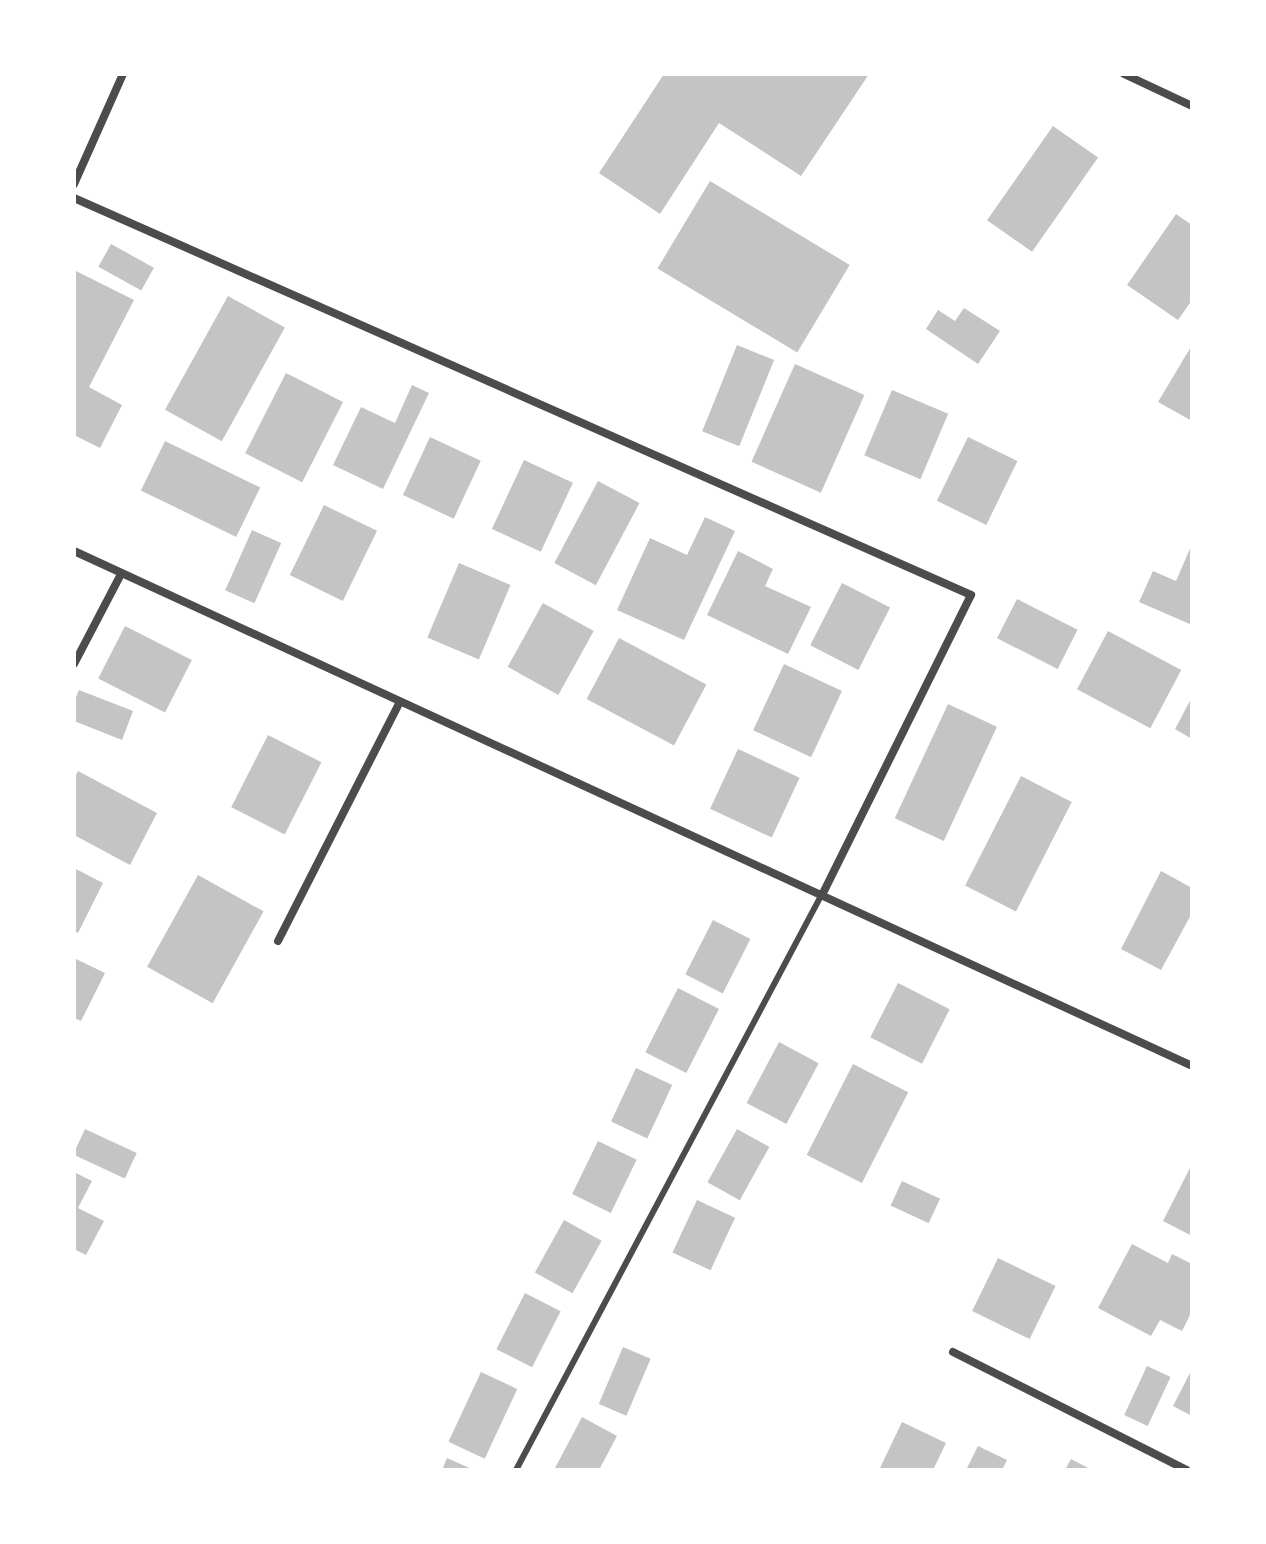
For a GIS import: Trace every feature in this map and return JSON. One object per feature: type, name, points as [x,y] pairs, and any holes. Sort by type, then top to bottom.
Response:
[{"type":"street","points":[[74,184],[123,74]]},
{"type":"street","points":[[1124,74],[1192,106]]},
{"type":"street","points":[[74,198],[971,595],[823,893]]},
{"type":"street","points":[[74,551],[823,893],[1192,1066]]},
{"type":"street","points":[[74,664],[121,574]]},
{"type":"street","points":[[278,941],[400,702]]},
{"type":"street","points":[[953,1352],[1187,1470]]},
{"type":"lane","points":[[516,1470],[823,893]]},
{"type":"building","points":[[664,74],[869,74],[801,176],[719,123],[660,214],[599,173]]},
{"type":"building","points":[[1053,126],[1098,158],[1032,252],[987,220]]},
{"type":"building","points":[[710,181],[850,265],[797,352],[657,268]]},
{"type":"building","points":[[1176,214],[1192,225],[1192,300],[1178,320],[1127,285]]},
{"type":"building","points":[[111,244],[154,268],[141,290],[98,267]]},
{"type":"building","points":[[74,270],[134,300],[89,387],[122,405],[100,448],[74,435]]},
{"type":"building","points":[[228,296],[285,328],[222,441],[165,410]]},
{"type":"building","points":[[964,308],[1000,331],[978,364],[926,329],[938,310],[955,321]]},
{"type":"building","points":[[737,345],[774,360],[739,446],[702,431]]},
{"type":"building","points":[[1192,345],[1192,421],[1158,402]]},
{"type":"building","points":[[795,364],[864,395],[821,493],[751,462]]},
{"type":"building","points":[[286,373],[343,402],[302,482],[245,453]]},
{"type":"building","points":[[412,385],[429,393],[383,489],[333,465],[361,407],[395,423]]},
{"type":"building","points":[[892,390],[948,414],[920,479],[864,455]]},
{"type":"building","points":[[430,437],[481,461],[454,519],[403,495]]},
{"type":"building","points":[[968,437],[1017,461],[986,525],[937,501]]},
{"type":"building","points":[[165,441],[260,487],[236,537],[141,490]]},
{"type":"building","points":[[524,460],[573,483],[541,552],[492,529]]},
{"type":"building","points":[[598,481],[639,503],[596,585],[554,563]]},
{"type":"building","points":[[324,505],[377,531],[343,601],[290,575]]},
{"type":"building","points":[[705,517],[735,531],[684,640],[617,610],[650,538],[687,555]]},
{"type":"building","points":[[252,530],[281,543],[254,603],[225,590]]},
{"type":"building","points":[[1192,544],[1192,625],[1139,602],[1153,571],[1176,581]]},
{"type":"building","points":[[738,551],[773,569],[765,586],[811,607],[788,654],[707,615]]},
{"type":"building","points":[[459,563],[511,585],[479,659],[427,638]]},
{"type":"building","points":[[842,583],[890,608],[858,670],[810,645]]},
{"type":"building","points":[[1017,599],[1078,630],[1058,669],[997,638]]},
{"type":"building","points":[[543,603],[594,631],[558,695],[508,667]]},
{"type":"building","points":[[125,626],[192,660],[165,713],[98,679]]},
{"type":"building","points":[[1108,631],[1181,670],[1150,728],[1077,689]]},
{"type":"building","points":[[619,638],[706,684],[674,745],[587,699]]},
{"type":"building","points":[[784,664],[842,691],[811,757],[753,730]]},
{"type":"building","points":[[79,690],[133,711],[122,740],[74,721],[74,702]]},
{"type":"building","points":[[1192,697],[1192,739],[1175,729]]},
{"type":"building","points":[[948,704],[997,727],[944,841],[895,818]]},
{"type":"building","points":[[268,735],[321,762],[285,834],[231,807]]},
{"type":"building","points":[[738,749],[800,778],[772,838],[710,809]]},
{"type":"building","points":[[78,771],[157,813],[130,865],[74,835],[74,779]]},
{"type":"building","points":[[1021,776],[1072,802],[1016,911],[965,886]]},
{"type":"building","points":[[74,868],[103,883],[78,933],[74,931]]},
{"type":"building","points":[[1161,871],[1192,888],[1192,913],[1161,970],[1121,949]]},
{"type":"building","points":[[198,875],[264,911],[213,1003],[147,967]]},
{"type":"building","points":[[713,920],[750,939],[723,993],[685,974]]},
{"type":"building","points":[[74,958],[105,973],[81,1021],[74,1018]]},
{"type":"building","points":[[898,983],[950,1009],[922,1064],[870,1037]]},
{"type":"building","points":[[678,988],[719,1009],[686,1073],[645,1052]]},
{"type":"building","points":[[779,1042],[819,1063],[786,1124],[747,1103]]},
{"type":"building","points":[[853,1064],[908,1092],[862,1183],[807,1155]]},
{"type":"building","points":[[636,1068],[672,1085],[647,1138],[611,1121]]},
{"type":"building","points":[[85,1129],[137,1153],[125,1178],[74,1155]]},
{"type":"building","points":[[737,1129],[769,1147],[740,1200],[707,1182]]},
{"type":"building","points":[[598,1141],[637,1160],[611,1213],[572,1194]]},
{"type":"building","points":[[1192,1164],[1192,1236],[1163,1221]]},
{"type":"building","points":[[74,1172],[92,1181],[78,1208],[104,1221],[86,1255],[74,1249]]},
{"type":"building","points":[[902,1181],[940,1199],[929,1223],[891,1205]]},
{"type":"building","points":[[697,1200],[735,1218],[711,1270],[672,1253]]},
{"type":"building","points":[[564,1220],[602,1241],[573,1293],[535,1272]]},
{"type":"building","points":[[1132,1244],[1168,1263],[1172,1254],[1192,1264],[1192,1311],[1182,1331],[1160,1320],[1151,1336],[1098,1308]]},
{"type":"building","points":[[998,1258],[1056,1286],[1030,1339],[972,1311]]},
{"type":"building","points":[[525,1293],[561,1311],[532,1367],[496,1349]]},
{"type":"building","points":[[623,1347],[651,1359],[626,1416],[599,1404]]},
{"type":"building","points":[[1147,1366],[1171,1377],[1148,1426],[1124,1415]]},
{"type":"building","points":[[1192,1369],[1192,1416],[1173,1406]]},
{"type":"building","points":[[481,1372],[517,1389],[485,1459],[448,1442]]},
{"type":"building","points":[[582,1417],[617,1436],[599,1470],[554,1470]]},
{"type":"building","points":[[902,1422],[946,1443],[933,1470],[880,1468]]},
{"type":"building","points":[[978,1446],[1007,1460],[1002,1470],[966,1470]]},
{"type":"building","points":[[447,1458],[474,1470],[442,1470]]},
{"type":"building","points":[[1071,1459],[1092,1470],[1065,1470]]}]
